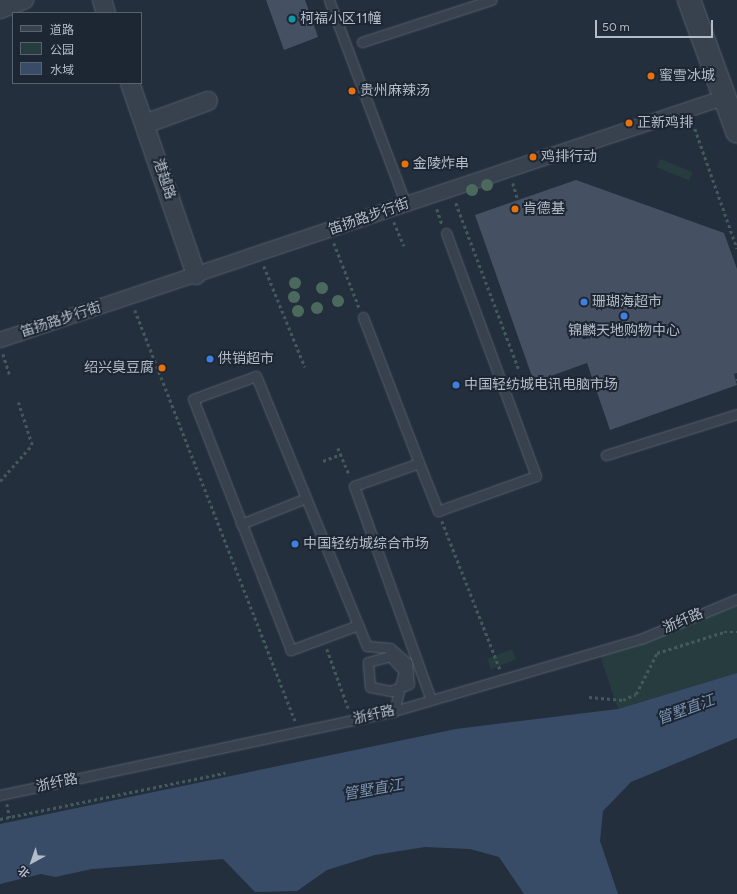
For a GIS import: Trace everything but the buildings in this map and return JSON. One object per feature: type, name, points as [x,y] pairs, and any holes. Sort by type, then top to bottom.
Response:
[{"type":"street","points":[[0,9],[24,0]]},
{"type":"street","points":[[102,0],[106,12]]},
{"type":"street","points":[[689,0],[732,95],[737,132]]},
{"type":"street","name":"港越路","points":[[130,84],[196,275]]},
{"type":"street","name":"笛扬路步行街","points":[[1,345],[130,297],[732,95]]},
{"type":"street","points":[[145,124],[208,101]]},
{"type":"lane","points":[[328,0],[406,205]]},
{"type":"lane","points":[[362,42],[491,0]]},
{"type":"lane","points":[[363,317],[438,511],[536,476],[446,233]]},
{"type":"lane","points":[[358,625],[291,650],[193,399],[256,376],[367,646],[390,648],[407,663],[409,684],[403,686],[397,688],[391,691],[370,687],[368,662],[390,656],[404,671],[401,684],[399,691],[394,711]]},
{"type":"lane","points":[[606,455],[737,414]]},
{"type":"lane","points":[[419,463],[354,486],[430,700]]},
{"type":"lane","points":[[241,524],[306,498]]},
{"type":"lane","name":"浙纤路","points":[[0,795],[394,711],[643,638],[737,599]]},
{"type":"path","points":[[688,110],[737,248]]},
{"type":"path","points":[[451,190],[519,370]]},
{"type":"path","points":[[432,196],[446,233]]},
{"type":"path","points":[[389,210],[404,246]]},
{"type":"path","points":[[330,230],[363,317]]},
{"type":"path","points":[[259,254],[305,367]]},
{"type":"path","points":[[130,297],[299,731]]},
{"type":"path","points":[[1,345],[10,376]]},
{"type":"path","points":[[0,481],[32,445],[18,402]]},
{"type":"path","points":[[338,448],[354,486]]},
{"type":"path","points":[[322,461],[341,454]]},
{"type":"path","points":[[438,511],[503,679]]},
{"type":"path","points":[[589,697],[623,700],[636,694],[658,653],[724,632],[737,632]]},
{"type":"path","points":[[327,649],[352,720]]},
{"type":"path","points":[[0,819],[225,773]]},
{"type":"green space","points":[[660,159],[692,172],[689,180],[657,167]]},
{"type":"green space","points":[[737,606],[737,673],[618,709],[600,655]]},
{"type":"green space","points":[[512,649],[516,659],[491,669],[487,659]]},
{"type":"water","name":"管墅直江","points":[[737,673],[737,738],[631,782],[603,811],[600,841],[618,894],[524,894],[499,857],[470,849],[425,847],[375,855],[327,870],[297,891],[255,892],[223,859],[92,869],[55,877],[41,874],[0,884],[0,824],[456,729],[618,709]]},
{"type":"place","name":"柯福小区11幢","points":[[292,19]]},
{"type":"place","name":"蜜雪冰城","points":[[651,76]]},
{"type":"place","name":"贵州麻辣汤","points":[[352,91]]},
{"type":"place","name":"正新鸡排","points":[[629,123]]},
{"type":"place","name":"鸡排行动","points":[[533,157]]},
{"type":"place","name":"金陵炸串","points":[[405,164]]},
{"type":"place","name":"肯德基","points":[[515,209]]},
{"type":"place","name":"珊瑚海超市","points":[[584,302]]},
{"type":"place","name":"锦麟天地购物中心","points":[[624,316]]},
{"type":"place","name":"供销超市","points":[[210,359]]},
{"type":"place","name":"绍兴臭豆腐","points":[[162,368]]},
{"type":"place","name":"中国轻纺城电讯电脑市场","points":[[456,385]]},
{"type":"place","name":"中国轻纺城综合市场","points":[[295,544]]}]
